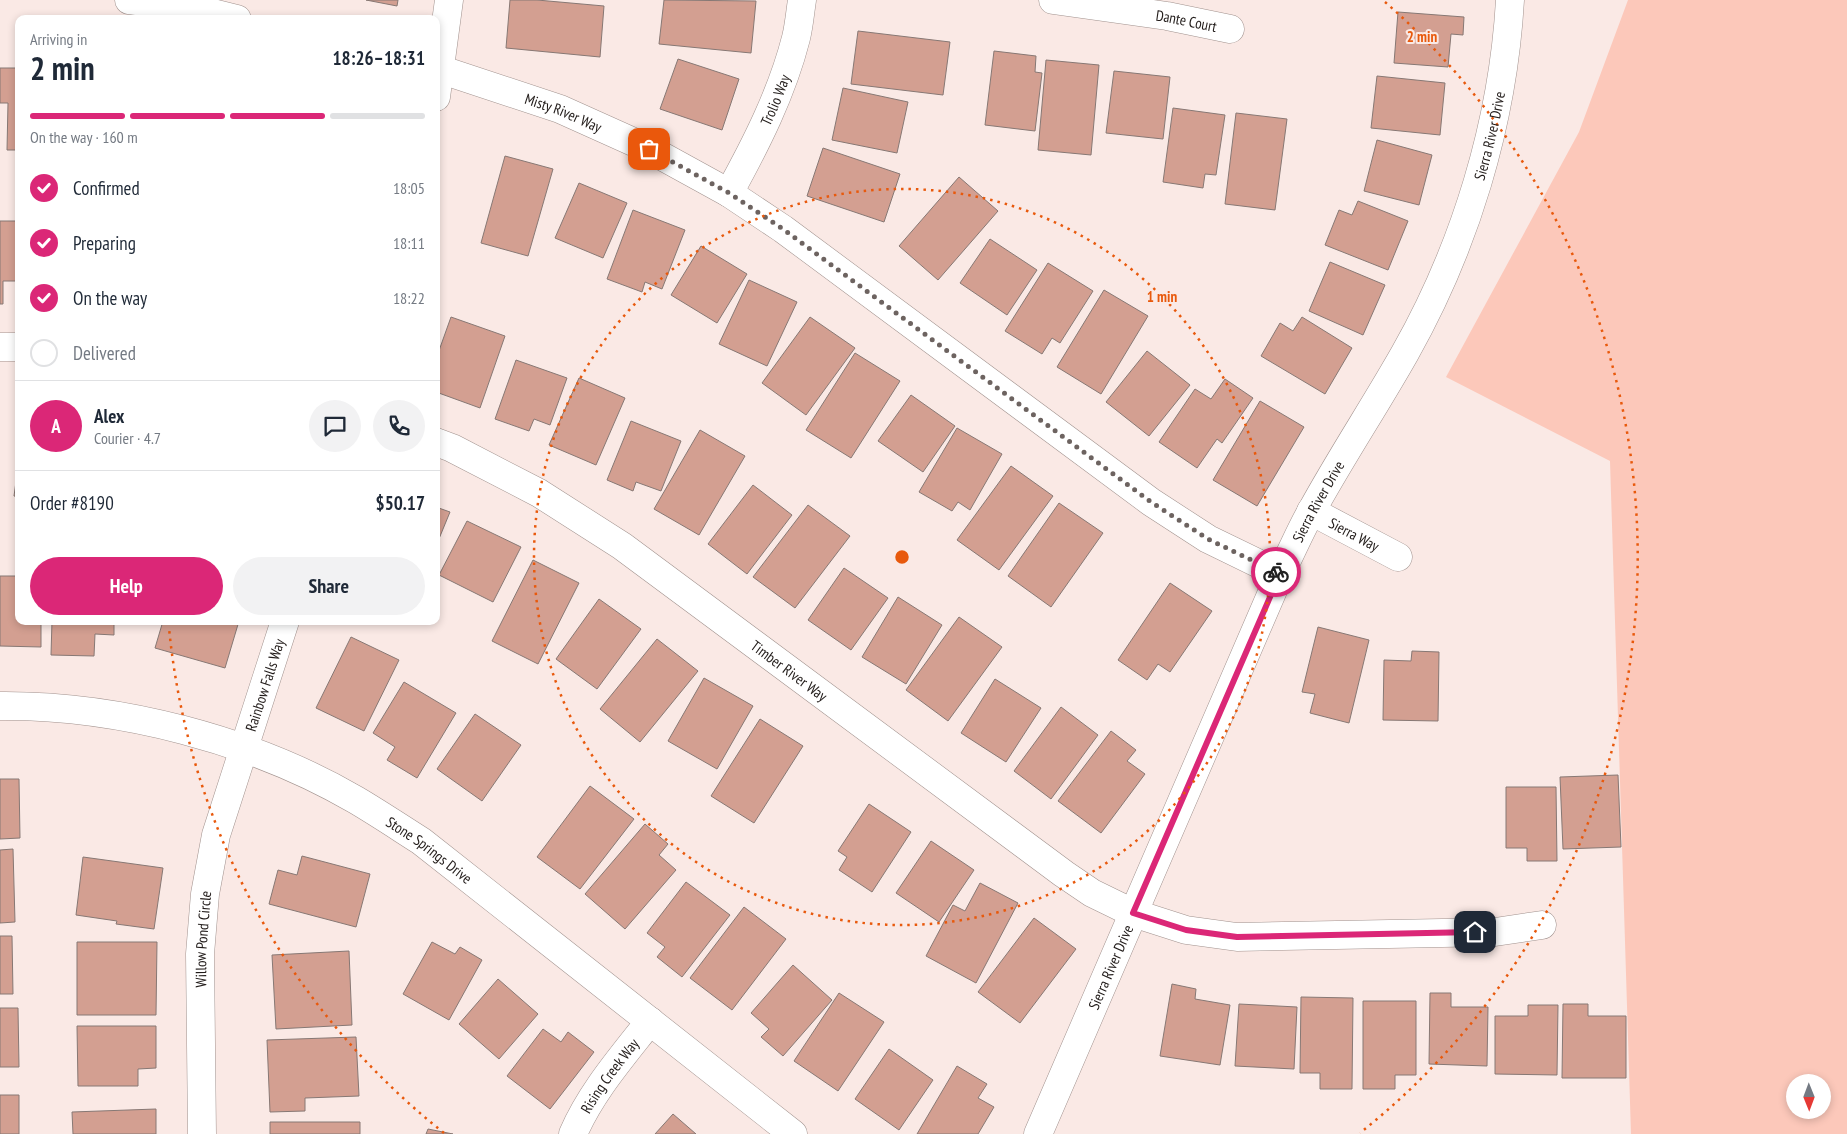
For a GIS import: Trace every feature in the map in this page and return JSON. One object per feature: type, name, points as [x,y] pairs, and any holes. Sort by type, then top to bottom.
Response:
[{"type":"street","points":[[129,0],[192,8],[221,15]]},
{"type":"street","points":[[440,56],[449,0]]},
{"type":"street","name":"Trolio Way","points":[[729,193],[756,144],[780,88],[796,38],[802,0]]},
{"type":"street","name":"Dante Court","points":[[1053,0],[1168,16],[1230,29]]},
{"type":"street","name":"Sierra River Drive","points":[[1038,1134],[1280,574],[1312,511],[1406,352],[1445,273],[1471,204],[1494,119],[1508,32],[1510,0]]},
{"type":"street","name":"Misty River Way","points":[[440,70],[560,108],[649,149],[729,193],[783,229],[1151,502],[1208,539],[1280,574]]},
{"type":"street","points":[[0,347],[15,347]]},
{"type":"street","name":"Timber River Way","points":[[440,444],[539,493],[622,546],[1064,874],[1092,893],[1133,913],[1186,930],[1237,937],[1495,932],[1542,925]]},
{"type":"street","name":"Sierra Way","points":[[1312,511],[1398,556]]},
{"type":"street","name":"Rainbow Falls Way","points":[[243,749],[284,625]]},
{"type":"street","name":"Stone Springs Drive","points":[[0,706],[25,706],[114,715],[189,731],[287,765],[356,800],[420,841],[793,1134]]},
{"type":"street","name":"Willow Pond Circle","points":[[202,1134],[200,954],[204,894],[216,835],[243,749]]},
{"type":"street","name":"Rising Creek Way","points":[[573,1134],[581,1116],[604,1080],[650,1020]]},
{"type":"shaded area","points":[[1628,0],[1847,0],[1847,1134],[1631,1134],[1610,461],[1446,377],[1579,132]]},
{"type":"building","points":[[366,0],[398,0],[397,6]]},
{"type":"building","points":[[510,0],[537,0],[604,6],[600,57],[506,48]]},
{"type":"building","points":[[664,0],[756,1],[751,53],[659,44]]},
{"type":"building","points":[[1398,12],[1464,17],[1463,35],[1451,34],[1448,67],[1394,63]]},
{"type":"building","points":[[858,31],[950,42],[943,95],[851,84]]},
{"type":"building","points":[[994,51],[1036,56],[1035,72],[1042,73],[1035,131],[985,125]]},
{"type":"building","points":[[678,59],[739,79],[722,130],[660,109]]},
{"type":"building","points":[[1046,60],[1099,65],[1091,155],[1038,150]]},
{"type":"building","points":[[0,68],[15,68],[15,150],[7,150],[8,103],[0,103]]},
{"type":"building","points":[[1114,71],[1170,77],[1163,139],[1106,133]]},
{"type":"building","points":[[1377,76],[1445,83],[1440,135],[1371,128]]},
{"type":"building","points":[[843,88],[908,102],[897,153],[832,140]]},
{"type":"building","points":[[1173,108],[1225,115],[1216,175],[1205,174],[1203,188],[1163,182]]},
{"type":"building","points":[[1236,113],[1287,119],[1275,210],[1225,204]]},
{"type":"building","points":[[1377,140],[1432,155],[1419,205],[1364,191]]},
{"type":"building","points":[[823,148],[900,174],[884,222],[807,196]]},
{"type":"building","points":[[505,156],[553,169],[528,256],[481,243]]},
{"type":"building","points":[[959,177],[998,211],[938,280],[899,246]]},
{"type":"building","points":[[579,183],[627,203],[603,258],[555,238]]},
{"type":"building","points":[[1358,201],[1408,221],[1388,270],[1325,245],[1339,210],[1352,215]]},
{"type":"building","points":[[633,210],[685,230],[662,289],[645,282],[642,292],[607,279]]},
{"type":"building","points":[[0,221],[15,221],[15,281],[3,281],[3,304],[0,304]]},
{"type":"building","points":[[990,239],[1037,270],[1007,315],[960,283]]},
{"type":"building","points":[[701,246],[747,274],[717,323],[671,295]]},
{"type":"building","points":[[1330,262],[1385,285],[1363,335],[1309,311]]},
{"type":"building","points":[[1048,263],[1093,291],[1060,343],[1052,338],[1042,354],[1005,331]]},
{"type":"building","points":[[749,280],[797,302],[767,366],[719,344]]},
{"type":"building","points":[[1104,290],[1148,316],[1101,394],[1057,367]]},
{"type":"building","points":[[451,317],[505,336],[480,408],[440,393],[440,348]]},
{"type":"building","points":[[810,317],[855,348],[806,415],[762,383]]},
{"type":"building","points":[[1302,317],[1352,348],[1325,394],[1261,356],[1280,323],[1293,331]]},
{"type":"building","points":[[1147,351],[1190,385],[1149,436],[1106,402]]},
{"type":"building","points":[[855,353],[900,381],[851,458],[806,430]]},
{"type":"building","points":[[516,360],[567,378],[550,425],[534,419],[529,431],[495,419]]},
{"type":"building","points":[[579,378],[625,398],[596,465],[549,445]]},
{"type":"building","points":[[1225,379],[1253,398],[1222,443],[1217,439],[1197,468],[1159,442],[1195,389],[1211,399]]},
{"type":"building","points":[[911,395],[955,426],[923,472],[878,441]]},
{"type":"building","points":[[1260,401],[1304,427],[1257,506],[1213,480]]},
{"type":"building","points":[[631,421],[681,441],[661,491],[636,482],[633,491],[607,480]]},
{"type":"building","points":[[957,428],[1002,454],[970,510],[958,502],[952,511],[919,492]]},
{"type":"building","points":[[700,430],[745,456],[699,535],[654,509]]},
{"type":"building","points":[[1011,466],[1053,496],[999,570],[957,540]]},
{"type":"building","points":[[753,485],[792,515],[747,574],[708,544]]},
{"type":"building","points":[[1059,503],[1103,533],[1051,607],[1008,576]]},
{"type":"building","points":[[808,505],[850,536],[795,608],[753,577]]},
{"type":"building","points":[[440,508],[450,512],[440,536]]},
{"type":"building","points":[[467,521],[521,547],[493,602],[440,576]]},
{"type":"building","points":[[533,560],[579,583],[538,664],[492,641]]},
{"type":"building","points":[[844,568],[888,598],[851,650],[808,620]]},
{"type":"building","points":[[0,576],[15,576],[15,625],[41,625],[41,647],[0,646]]},
{"type":"building","points":[[1170,583],[1212,611],[1170,672],[1158,664],[1147,680],[1118,660]]},
{"type":"building","points":[[898,597],[942,625],[906,684],[862,657]]},
{"type":"building","points":[[599,599],[641,629],[597,689],[556,659]]},
{"type":"building","points":[[959,617],[1002,647],[948,721],[906,690]]},
{"type":"building","points":[[52,625],[114,625],[114,635],[95,634],[94,656],[51,655]]},
{"type":"building","points":[[162,625],[238,625],[225,668],[155,648]]},
{"type":"building","points":[[1318,627],[1369,640],[1349,723],[1310,713],[1315,694],[1302,692]]},
{"type":"building","points":[[351,637],[399,660],[364,731],[316,708]]},
{"type":"building","points":[[657,639],[698,671],[640,742],[600,709]]},
{"type":"building","points":[[1412,651],[1439,652],[1438,721],[1383,720],[1384,660],[1411,661]]},
{"type":"building","points":[[704,678],[753,706],[717,769],[668,741]]},
{"type":"building","points":[[995,679],[1041,708],[1006,762],[961,733]]},
{"type":"building","points":[[404,682],[456,713],[417,778],[387,760],[395,747],[373,733]]},
{"type":"building","points":[[1061,707],[1098,735],[1051,799],[1014,771]]},
{"type":"building","points":[[475,714],[521,745],[482,801],[437,769]]},
{"type":"building","points":[[760,719],[803,746],[754,823],[711,796]]},
{"type":"building","points":[[1111,731],[1136,750],[1127,761],[1145,774],[1101,833],[1058,801]]},
{"type":"building","points":[[1618,775],[1621,847],[1563,849],[1560,777]]},
{"type":"building","points":[[0,779],[19,779],[20,838],[0,839]]},
{"type":"building","points":[[590,786],[634,819],[580,889],[537,857]]},
{"type":"building","points":[[1506,787],[1556,787],[1557,861],[1527,861],[1527,848],[1506,848]]},
{"type":"building","points":[[869,804],[911,832],[872,892],[839,870],[847,857],[838,851]]},
{"type":"building","points":[[645,824],[668,844],[659,855],[676,870],[625,929],[585,894]]},
{"type":"building","points":[[931,841],[974,870],[939,922],[896,893]]},
{"type":"building","points":[[13,849],[15,922],[0,923],[0,850]]},
{"type":"building","points":[[302,856],[370,874],[356,927],[269,904],[278,870],[297,875]]},
{"type":"building","points":[[83,857],[163,868],[154,929],[116,924],[117,921],[76,915]]},
{"type":"building","points":[[686,882],[730,915],[682,977],[657,957],[665,947],[647,933]]},
{"type":"building","points":[[980,883],[1018,903],[976,983],[926,956],[953,905],[965,911]]},
{"type":"building","points":[[744,907],[786,939],[732,1010],[690,978]]},
{"type":"building","points":[[1034,918],[1076,949],[1020,1023],[978,992]]},
{"type":"building","points":[[0,936],[12,936],[13,994],[0,994]]},
{"type":"building","points":[[77,942],[157,942],[156,1015],[77,1015]]},
{"type":"building","points":[[432,942],[455,954],[460,947],[482,960],[449,1020],[403,994]]},
{"type":"building","points":[[349,951],[352,1025],[276,1029],[272,955]]},
{"type":"building","points":[[793,965],[832,1000],[783,1056],[761,1037],[769,1029],[751,1013]]},
{"type":"building","points":[[498,979],[538,1014],[499,1059],[459,1024]]},
{"type":"building","points":[[1172,984],[1196,989],[1195,999],[1230,1005],[1220,1065],[1160,1056]]},
{"type":"building","points":[[839,993],[884,1022],[838,1091],[794,1061]]},
{"type":"building","points":[[1430,993],[1451,993],[1451,1007],[1488,1007],[1487,1066],[1429,1064]]},
{"type":"building","points":[[1301,997],[1353,998],[1352,1089],[1320,1089],[1320,1073],[1300,1073]]},
{"type":"building","points":[[1363,1001],[1416,1001],[1416,1075],[1395,1075],[1395,1089],[1363,1089]]},
{"type":"building","points":[[1239,1004],[1297,1007],[1294,1069],[1235,1066]]},
{"type":"building","points":[[1563,1004],[1588,1004],[1588,1016],[1626,1016],[1626,1078],[1562,1078]]},
{"type":"building","points":[[1528,1005],[1558,1005],[1557,1075],[1495,1074],[1495,1016],[1528,1016]]},
{"type":"building","points":[[0,1008],[18,1008],[19,1067],[0,1067]]},
{"type":"building","points":[[77,1026],[156,1026],[156,1068],[138,1069],[138,1086],[78,1086]]},
{"type":"building","points":[[543,1029],[561,1042],[568,1032],[594,1052],[550,1109],[507,1076]]},
{"type":"building","points":[[356,1037],[359,1096],[305,1098],[305,1111],[270,1112],[267,1040]]},
{"type":"building","points":[[889,1049],[933,1080],[899,1130],[855,1099]]},
{"type":"building","points":[[957,1066],[987,1084],[978,1098],[994,1107],[978,1134],[917,1134]]},
{"type":"building","points":[[0,1095],[19,1095],[19,1134],[0,1134]]},
{"type":"building","points":[[156,1109],[156,1134],[73,1134],[72,1112]]},
{"type":"building","points":[[673,1114],[696,1134],[655,1134]]},
{"type":"building","points":[[270,1122],[360,1122],[360,1134],[270,1134]]},
{"type":"building","points":[[428,1129],[453,1134],[426,1134]]},
{"type":"way so far","points":[[649,149],[729,193],[783,229],[1151,502],[1208,539],[1276,572]]},
{"type":"route","points":[[1276,572],[1280,574],[1133,913],[1186,930],[1237,937],[1475,932]]}]
